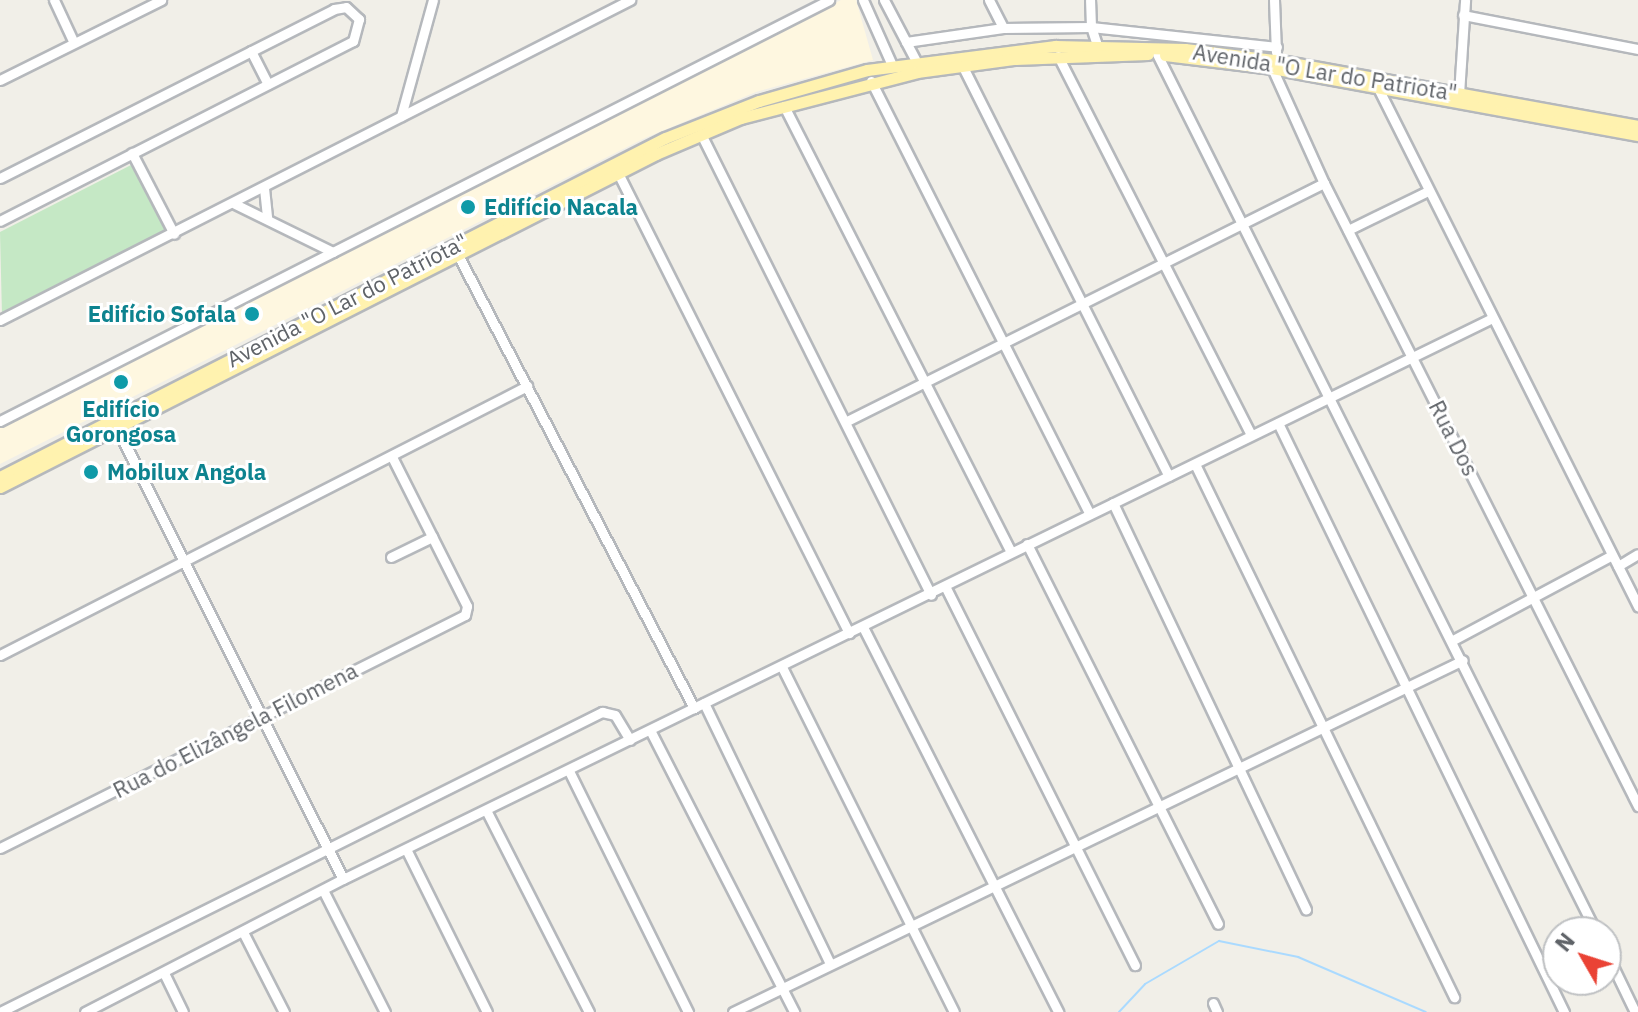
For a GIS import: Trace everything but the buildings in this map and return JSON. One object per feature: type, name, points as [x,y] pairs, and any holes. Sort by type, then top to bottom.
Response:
[{"type":"main road","name":"Avenida \"O Lar do Patriota\"","points":[[0,477],[665,138],[759,101],[892,65],[1097,45],[1274,64],[1638,126]]},
{"type":"main road","name":"Avenida \"O Lar do Patriota\"","points":[[0,487],[618,173],[701,134],[871,81],[962,65],[1058,56],[1157,54],[1274,64],[1378,88],[1638,135]]},
{"type":"street","points":[[54,0],[74,43]]},
{"type":"street","points":[[0,80],[161,0]]},
{"type":"street","points":[[401,116],[433,0]]},
{"type":"street","points":[[0,320],[235,204],[630,0]]},
{"type":"street","points":[[0,421],[829,0]]},
{"type":"street","points":[[863,0],[892,65]]},
{"type":"street","points":[[884,0],[916,61]]},
{"type":"street","points":[[989,0],[1003,28]]},
{"type":"street","points":[[1090,0],[1091,27],[1097,45]]},
{"type":"street","points":[[1274,0],[1277,47],[1274,64]]},
{"type":"street","points":[[1459,94],[1465,0]]},
{"type":"street","points":[[0,178],[340,7],[359,19],[353,41],[0,221]]},
{"type":"street","points":[[1463,15],[1638,49]]},
{"type":"street","points":[[906,42],[1003,28],[1091,27],[1277,47]]},
{"type":"street","points":[[251,51],[268,84]]},
{"type":"street","points":[[1157,54],[1453,640],[1588,916]]},
{"type":"street","points":[[1058,56],[1251,435]]},
{"type":"street","name":"Rua Dos","points":[[1274,64],[1324,183],[1534,593],[1638,806]]},
{"type":"street","points":[[962,65],[1169,476]]},
{"type":"street","points":[[871,81],[1090,514]]},
{"type":"street","points":[[1378,88],[1638,606]]},
{"type":"street","points":[[784,106],[1011,552]]},
{"type":"street","points":[[701,134],[847,421],[931,595]]},
{"type":"street","points":[[132,153],[174,234]]},
{"type":"street","points":[[618,173],[849,633]]},
{"type":"street","points":[[847,421],[1324,183]]},
{"type":"street","points":[[264,188],[267,219]]},
{"type":"street","points":[[1348,230],[1428,191]]},
{"type":"street","points":[[235,204],[333,252]]},
{"type":"street","points":[[458,255],[694,708]]},
{"type":"street","points":[[85,1012],[343,879],[946,588],[1027,544],[1492,318]]},
{"type":"street","points":[[0,655],[527,386]]},
{"type":"street","points":[[1278,423],[1564,1012]]},
{"type":"street","points":[[117,428],[264,715],[343,879]]},
{"type":"street","points":[[391,557],[432,537],[392,457]]},
{"type":"street","points":[[1195,464],[1454,997]]},
{"type":"street","points":[[1113,503],[1306,909]]},
{"type":"street","name":"Rua do Elizângela Filomena","points":[[0,848],[467,611],[432,537]]},
{"type":"street","points":[[1027,544],[1218,924]]},
{"type":"street","points":[[1618,566],[1638,554]]},
{"type":"street","points":[[1453,640],[1534,593],[1612,555]]},
{"type":"street","points":[[946,588],[1135,965]]},
{"type":"street","points":[[863,627],[991,886],[1058,1012]]},
{"type":"street","points":[[733,1012],[1076,843],[1463,660]]},
{"type":"street","points":[[782,667],[954,1012]]},
{"type":"street","points":[[704,703],[830,964]]},
{"type":"street","points":[[0,1012],[327,846],[602,712],[615,715],[630,740]]},
{"type":"street","points":[[650,730],[794,1012]]},
{"type":"street","points":[[569,771],[688,1012]]},
{"type":"street","points":[[486,810],[589,1012]]},
{"type":"street","points":[[406,849],[487,1012]]},
{"type":"street","points":[[323,890],[385,1012]]},
{"type":"street","points":[[243,932],[284,1012]]},
{"type":"street","points":[[164,973],[183,1012]]},
{"type":"street","points":[[1622,985],[1635,1012]]},
{"type":"shaded area","points":[[841,0],[856,0],[873,60],[756,92],[645,138],[0,464],[0,425]]},
{"type":"green space","points":[[133,164],[166,230],[2,315],[0,232]]},
{"type":"waterway","points":[[1119,1012],[1145,984],[1219,941],[1298,957],[1426,1012]]},
{"type":"place","name":"Edifício Nacala","points":[[468,207]]},
{"type":"place","name":"Edifício Sofala","points":[[252,314]]},
{"type":"place","name":"Edifício Gorongosa","points":[[121,382]]},
{"type":"place","name":"Mobilux Angola","points":[[91,472]]}]
